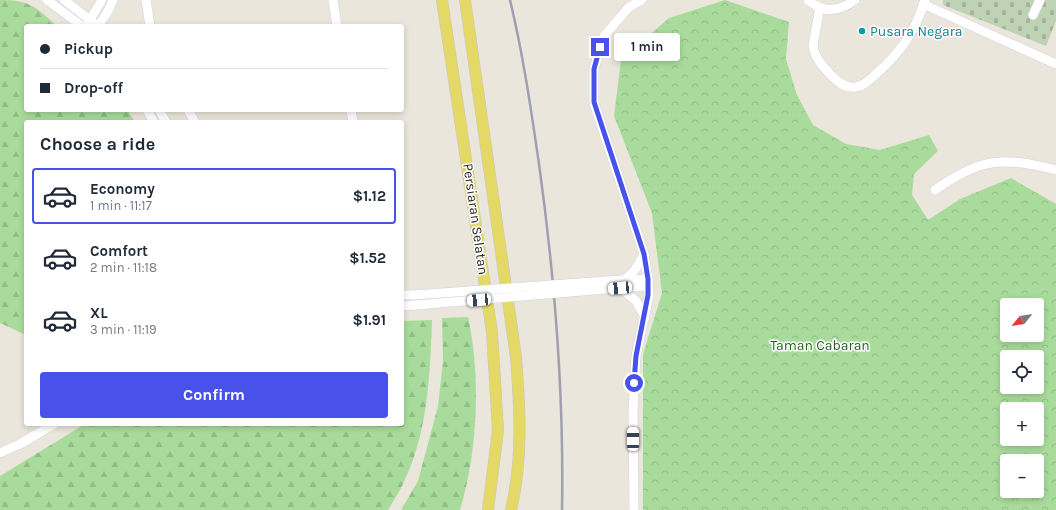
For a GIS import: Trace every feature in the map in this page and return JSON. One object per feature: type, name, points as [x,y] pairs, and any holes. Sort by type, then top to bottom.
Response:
[{"type":"main road","name":"Persiaran Selatan","points":[[442,0],[492,332],[498,430],[488,510]]},
{"type":"main road","name":"Persiaran Selatan","points":[[466,0],[516,357],[521,412],[520,452],[511,510]]},
{"type":"street","points":[[47,0],[79,24]]},
{"type":"street","points":[[64,0],[93,24]]},
{"type":"street","points":[[93,24],[102,0]]},
{"type":"street","points":[[93,24],[107,13],[113,0]]},
{"type":"street","points":[[146,0],[150,24]]},
{"type":"street","points":[[333,0],[337,24]]},
{"type":"street","points":[[634,510],[633,411],[636,356],[645,317],[648,283],[644,254],[594,102],[594,69],[604,36],[629,7],[642,0]]},
{"type":"street","points":[[808,0],[820,8],[836,10],[846,7],[854,0]]},
{"type":"street","points":[[1033,15],[1040,0]]},
{"type":"street","points":[[820,8],[813,51],[824,67],[845,86],[856,87],[865,84],[900,51],[910,37],[924,2],[1056,64]]},
{"type":"street","points":[[935,190],[973,167],[995,161],[1017,161],[1056,170]]},
{"type":"street","points":[[622,284],[635,270],[644,254]]},
{"type":"street","points":[[404,295],[648,283]]},
{"type":"street","points":[[622,284],[636,301],[645,317]]},
{"type":"street","points":[[404,306],[606,285]]},
{"type":"street","points":[[0,453],[20,444],[51,426]]},
{"type":"green space","points":[[0,0],[10,0],[19,1],[32,6],[55,24],[24,24],[24,112],[128,112],[134,120],[24,120],[24,334],[0,323]]},
{"type":"green space","name":"Taman Cabaran","points":[[725,0],[789,22],[786,59],[797,95],[813,125],[846,144],[880,150],[929,135],[938,151],[914,174],[912,195],[928,220],[960,199],[1011,178],[1056,204],[1056,510],[643,510],[643,354],[662,293],[652,213],[614,116],[621,60],[669,18]]},
{"type":"green space","points":[[943,0],[1056,0],[1056,21],[1046,46],[943,5]]},
{"type":"green space","points":[[468,317],[475,364],[476,414],[471,463],[460,510],[401,510],[418,481],[438,406],[443,361],[442,318]]},
{"type":"green space","points":[[432,320],[429,383],[423,424],[418,445],[401,487],[388,510],[0,510],[0,476],[82,426],[404,426],[404,321]]},
{"type":"railway","points":[[510,0],[530,102],[550,250],[562,423],[562,510]]},
{"type":"place","name":"Pusara Negara","points":[[862,31]]},
{"type":"route","points":[[600,47],[594,69],[594,102],[632,214],[644,254],[648,279],[647,306],[636,356],[634,383]]}]
